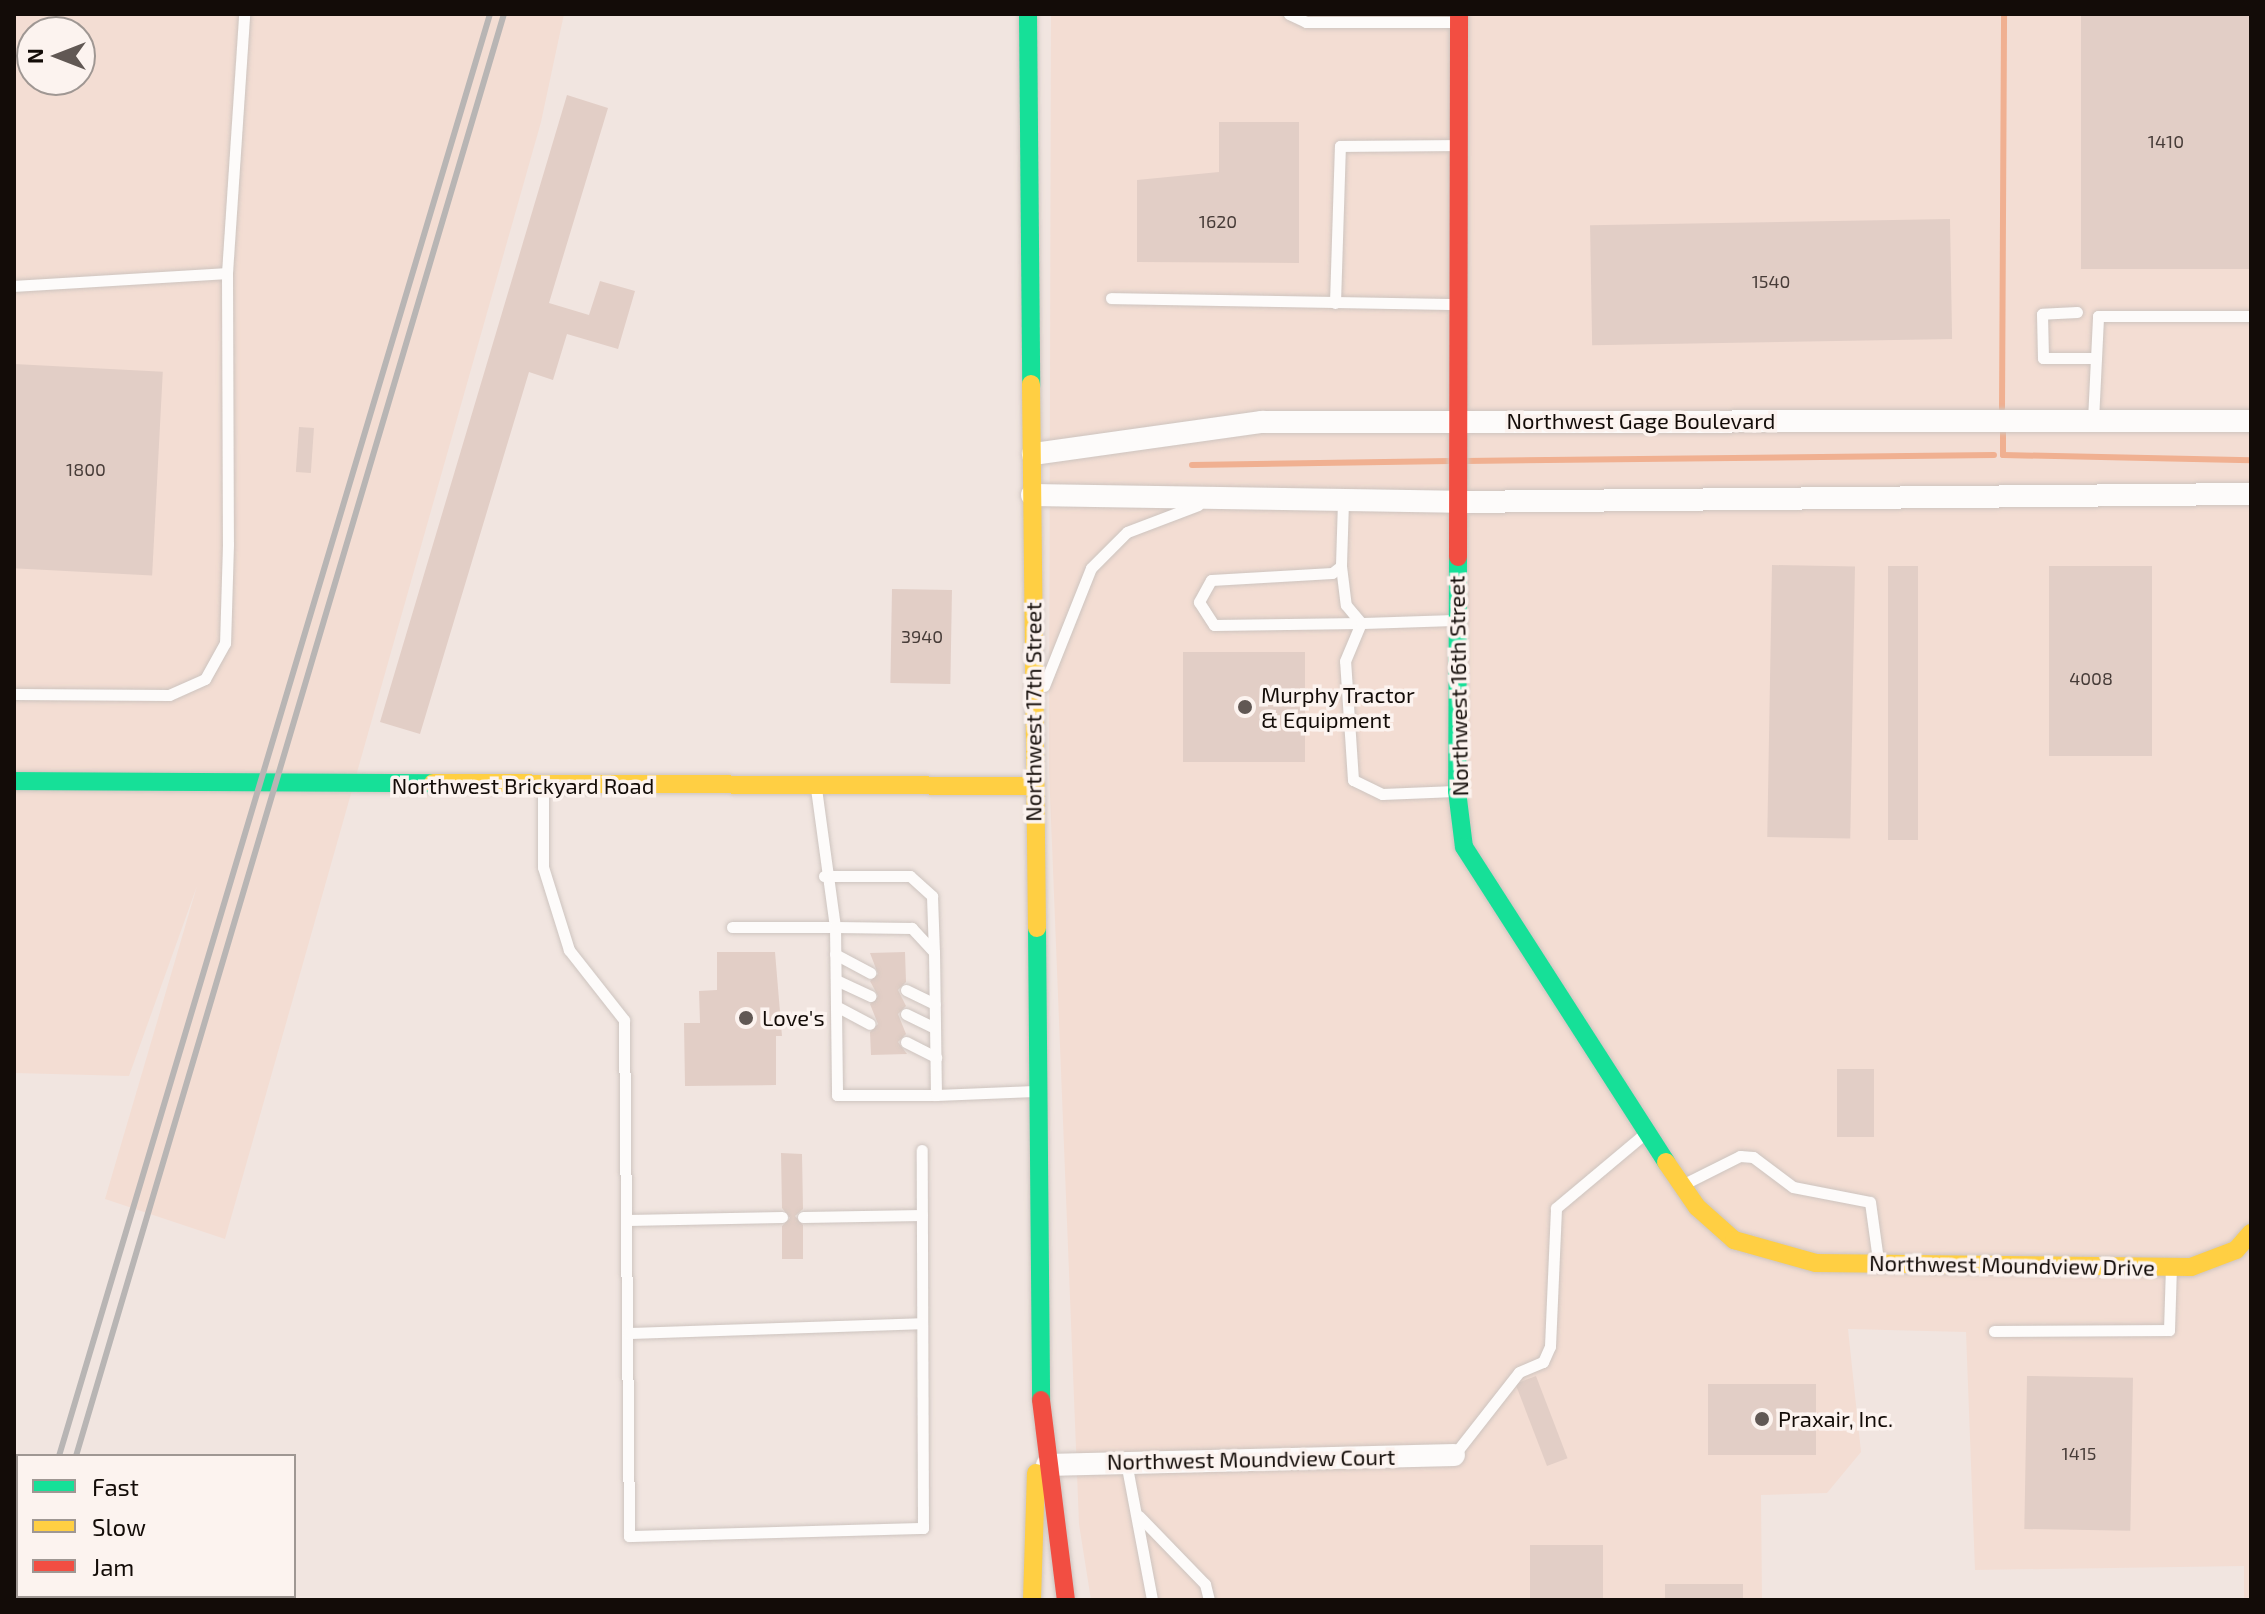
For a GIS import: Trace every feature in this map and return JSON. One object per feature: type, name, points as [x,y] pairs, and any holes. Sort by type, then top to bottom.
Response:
[{"type":"street","name":"Northwest 17th Street","points":[[1028,14],[1035,1091],[1041,1411],[1032,1600]]},
{"type":"street","name":"Northwest 16th Street","points":[[1459,18],[1457,791],[1464,847],[1681,1185],[1734,1240],[1764,1253]]},
{"type":"street","name":"Northwest Gage Boulevard","points":[[1033,454],[1262,422],[2251,421]]},
{"type":"street","points":[[1032,495],[1456,502],[2251,494]]},
{"type":"street","name":"Northwest Brickyard Road","points":[[14,781],[816,788],[1033,786]]},
{"type":"street","name":"Northwest Moundview Drive","points":[[1764,1253],[1879,1264],[2191,1267],[2247,1247]]},
{"type":"street","name":"Northwest 17th Street","points":[[1041,1411],[1066,1600]]},
{"type":"street","name":"Northwest Moundview Court","points":[[1047,1465],[1454,1455]]},
{"type":"lane","points":[[14,694],[169,695],[205,679],[225,643],[227,273],[244,14]]},
{"type":"lane","points":[[1289,14],[1306,22],[1459,18]]},
{"type":"lane","points":[[1335,303],[1340,146],[1458,145]]},
{"type":"lane","points":[[14,286],[227,273]]},
{"type":"lane","points":[[1111,298],[1459,304]]},
{"type":"lane","points":[[2077,312],[2042,314],[2043,358],[2095,358]]},
{"type":"lane","points":[[2093,420],[2098,316],[2251,316]]},
{"type":"lane","points":[[1034,713],[1078,593],[1112,545],[1190,507],[1249,498]]},
{"type":"lane","points":[[1343,501],[1341,566],[1346,605],[1361,623]]},
{"type":"lane","points":[[1341,566],[1318,577],[1211,580],[1199,602],[1214,625],[1456,620]]},
{"type":"lane","points":[[1361,623],[1345,661],[1353,780],[1382,794],[1457,791]]},
{"type":"lane","points":[[543,784],[543,867],[569,950],[624,1020],[629,1536],[923,1528],[922,1150]]},
{"type":"lane","points":[[816,788],[824,876],[835,927],[837,1095],[1035,1091]]},
{"type":"lane","points":[[824,876],[910,876],[932,896],[936,1095]]},
{"type":"lane","points":[[732,927],[912,928],[934,952]]},
{"type":"lane","points":[[835,954],[870,973]]},
{"type":"lane","points":[[836,980],[870,996]]},
{"type":"lane","points":[[906,990],[935,1004]]},
{"type":"lane","points":[[836,1006],[870,1024]]},
{"type":"lane","points":[[906,1014],[935,1028]]},
{"type":"lane","points":[[906,1042],[936,1057]]},
{"type":"lane","points":[[1454,1455],[1519,1372],[1543,1362],[1550,1346],[1556,1208],[1646,1133]]},
{"type":"lane","points":[[1681,1185],[1740,1156],[1753,1157],[1793,1187],[1870,1202],[1879,1264]]},
{"type":"lane","points":[[803,1217],[922,1215]]},
{"type":"lane","points":[[627,1220],[782,1217]]},
{"type":"lane","points":[[1994,1331],[2169,1330],[2171,1267]]},
{"type":"lane","points":[[628,1333],[922,1323]]},
{"type":"lane","points":[[1126,1461],[1139,1515],[1152,1600]]},
{"type":"lane","points":[[1139,1515],[1205,1584],[1209,1600]]},
{"type":"shaded area","points":[[14,14],[564,14],[541,122],[225,1239],[105,1199],[197,886],[129,1076],[14,1073]]},
{"type":"shaded area","points":[[1051,14],[2251,14],[2251,1600],[2244,1600],[2244,1566],[1975,1570],[1966,1332],[1848,1329],[1861,1452],[1827,1493],[1761,1495],[1762,1600],[1091,1600],[1079,1524],[1049,769]]},
{"type":"building","points":[[2081,14],[2251,14],[2251,269],[2081,269]]},
{"type":"building","points":[[567,95],[608,108],[549,303],[589,315],[600,281],[635,291],[618,349],[567,334],[553,380],[529,372],[420,734],[380,722]]},
{"type":"building","points":[[1219,122],[1299,122],[1299,263],[1137,262],[1137,180],[1219,172]]},
{"type":"building","points":[[1950,219],[1952,339],[1592,345],[1590,225]]},
{"type":"building","points":[[14,364],[163,372],[152,576],[14,568]]},
{"type":"building","points":[[299,427],[314,428],[311,473],[296,472]]},
{"type":"building","points":[[1772,565],[1855,566],[1850,838],[1767,837]]},
{"type":"building","points":[[1888,566],[1918,566],[1918,840],[1888,840]]},
{"type":"building","points":[[2049,566],[2152,566],[2152,756],[2049,756]]},
{"type":"building","points":[[892,589],[952,590],[950,684],[890,683]]},
{"type":"building","name":"Murphy Tractor & Equipment","points":[[1183,652],[1305,652],[1305,762],[1183,762]]},
{"type":"building","points":[[717,952],[775,952],[782,1036],[776,1036],[776,1085],[685,1086],[684,1023],[700,1023],[699,991],[717,990]]},
{"type":"building","points":[[905,952],[906,982],[898,990],[906,1006],[898,1014],[906,1034],[898,1042],[907,1054],[871,1055],[870,1032],[878,1024],[870,1004],[878,996],[870,981],[878,974],[870,953]]},
{"type":"building","points":[[1837,1069],[1874,1069],[1874,1137],[1837,1137]]},
{"type":"building","points":[[781,1153],[802,1154],[803,1209],[795,1216],[803,1225],[803,1259],[782,1259],[782,1226],[790,1218],[782,1208]]},
{"type":"building","points":[[1536,1376],[1568,1458],[1547,1466],[1515,1384]]},
{"type":"building","points":[[2027,1376],[2133,1378],[2130,1531],[2024,1529]]},
{"type":"building","name":"Praxair, Inc.","points":[[1708,1384],[1816,1384],[1816,1455],[1708,1455]]},
{"type":"building","points":[[1530,1545],[1603,1545],[1603,1600],[1530,1600]]},
{"type":"building","points":[[1665,1584],[1743,1584],[1743,1600],[1665,1600]]},
{"type":"waterway","points":[[2002,408],[2004,14]]},
{"type":"waterway","points":[[2003,430],[2003,455],[2251,460]]},
{"type":"waterway","points":[[1465,461],[1994,455]]},
{"type":"waterway","points":[[1192,465],[1450,461]]},
{"type":"railway","points":[[60,1454],[490,14]]},
{"type":"railway","points":[[77,1454],[504,14]]},
{"type":"traffic: fast","points":[[1028,14],[1031,384]]},
{"type":"traffic: fast","points":[[1458,557],[1457,791],[1464,847],[1666,1162]]},
{"type":"traffic: fast","points":[[14,781],[433,783]]},
{"type":"traffic: fast","points":[[1037,928],[1041,1400]]},
{"type":"traffic: slow","points":[[1031,384],[1037,928]]},
{"type":"traffic: slow","points":[[433,783],[1033,786]]},
{"type":"traffic: slow","points":[[1666,1162],[1697,1207],[1734,1240],[1816,1263],[2191,1267],[2236,1250],[2251,1233]]},
{"type":"traffic: slow","points":[[1032,1600],[1036,1473]]},
{"type":"traffic: jam","points":[[1458,557],[1459,14]]},
{"type":"traffic: jam","points":[[1041,1400],[1066,1600]]},
{"type":"place","name":"Murphy Tractor & Equipment","points":[[1245,707]]},
{"type":"place","name":"Love's","points":[[746,1018]]},
{"type":"place","name":"Praxair, Inc.","points":[[1762,1419]]}]
